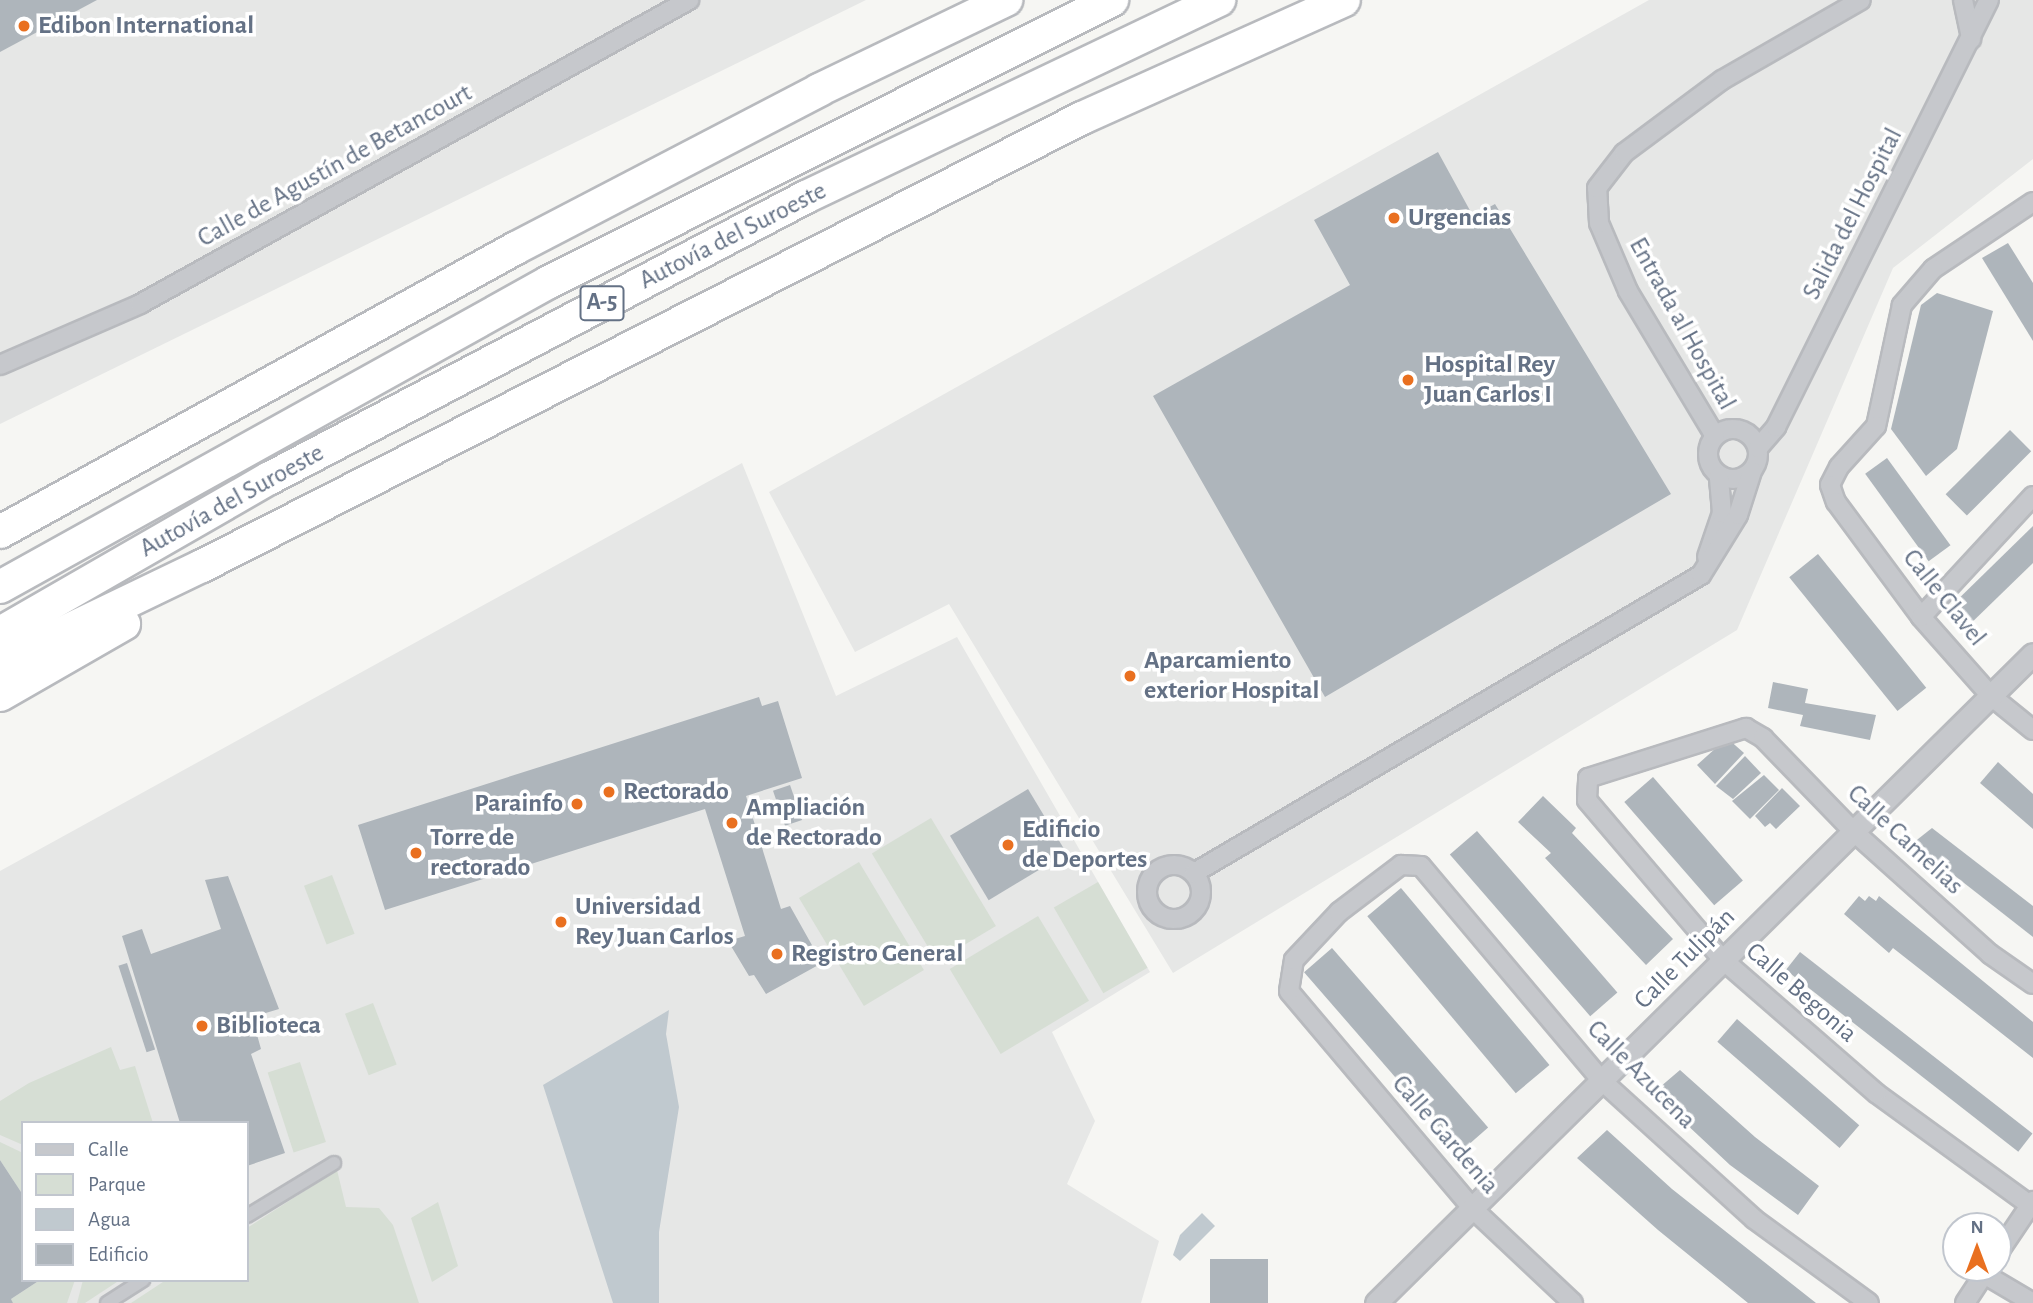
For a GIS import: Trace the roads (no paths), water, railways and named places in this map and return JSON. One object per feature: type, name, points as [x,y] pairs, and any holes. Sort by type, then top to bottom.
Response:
[{"type":"highway","points":[[0,532],[516,248],[819,90],[1006,0]]},
{"type":"highway","name":"Autovía del Suroeste","points":[[0,587],[549,282],[1112,0]]},
{"type":"highway","name":"Autovía del Suroeste","points":[[0,633],[270,478],[806,197],[1219,0]]},
{"type":"highway","points":[[0,663],[1082,118],[1344,0]]},
{"type":"highway","points":[[0,695],[258,551],[388,469]]},
{"type":"street","name":"Calle de Agustín de Betancourt","points":[[0,365],[140,304],[689,0]]},
{"type":"street","name":"Entrada al Hospital","points":[[1715,436],[1628,291],[1599,223],[1597,188],[1624,153],[1722,80],[1861,0]]},
{"type":"street","points":[[1963,0],[1971,39]]},
{"type":"street","name":"Salida del Hospital","points":[[1758,447],[1776,428],[1989,0]]},
{"type":"street","name":"Calle Clavel","points":[[2033,202],[1933,269],[1902,305],[1876,426],[1839,467],[1830,485],[1836,502],[1921,617],[1991,696],[2033,730]]},
{"type":"street","points":[[1194,873],[1701,575],[1738,515],[1752,471],[1758,447],[1740,430],[1715,436],[1707,457],[1719,476],[1722,513],[1701,575]]},
{"type":"street","points":[[1719,476],[1736,480],[1752,471]]},
{"type":"street","points":[[1921,617],[2033,496]]},
{"type":"street","name":"Calle Tulipán","points":[[1376,1303],[2033,654]]},
{"type":"street","name":"Calle Camelias","points":[[1746,728],[1763,738],[1853,831],[1990,954],[2033,984]]},
{"type":"street","name":"Calle Begonia","points":[[1746,728],[1588,778],[1587,800],[1723,960],[1876,1093],[2032,1203]]},
{"type":"street","name":"Calle Azucena","points":[[1289,991],[1294,960],[1339,912],[1401,865],[1421,866],[1602,1081],[1754,1219],[1869,1303]]},
{"type":"street","name":"Calle Gardenia","points":[[1289,991],[1473,1209],[1573,1303]]},
{"type":"street","points":[[248,1215],[334,1163]]},
{"type":"street","points":[[2012,1232],[2032,1203]]},
{"type":"street","points":[[107,1303],[140,1282]]},
{"type":"street","points":[[1965,1303],[1979,1282]]},
{"type":"street","points":[[2002,1282],[2033,1303]]},
{"type":"water","points":[[669,1010],[666,1034],[679,1107],[659,1232],[659,1303],[613,1303],[543,1085]]},
{"type":"water","points":[[1202,1213],[1215,1226],[1180,1261],[1173,1255],[1180,1235]]},
{"type":"place","name":"Edibon International","points":[[24,26]]},
{"type":"place","name":"Urgencias","points":[[1394,218]]},
{"type":"place","name":"Hospital Rey Juan Carlos I","points":[[1408,380]]},
{"type":"place","name":"Aparcamiento exterior Hospital","points":[[1130,676]]},
{"type":"place","name":"Rectorado","points":[[609,792]]},
{"type":"place","name":"Parainfo","points":[[577,804]]},
{"type":"place","name":"Ampliación de Rectorado","points":[[732,823]]},
{"type":"place","name":"Edificio de Deportes","points":[[1008,845]]},
{"type":"place","name":"Torre de rectorado","points":[[416,853]]},
{"type":"place","name":"Universidad Rey Juan Carlos","points":[[561,922]]},
{"type":"place","name":"Registro General","points":[[777,954]]},
{"type":"place","name":"Biblioteca","points":[[202,1026]]}]
